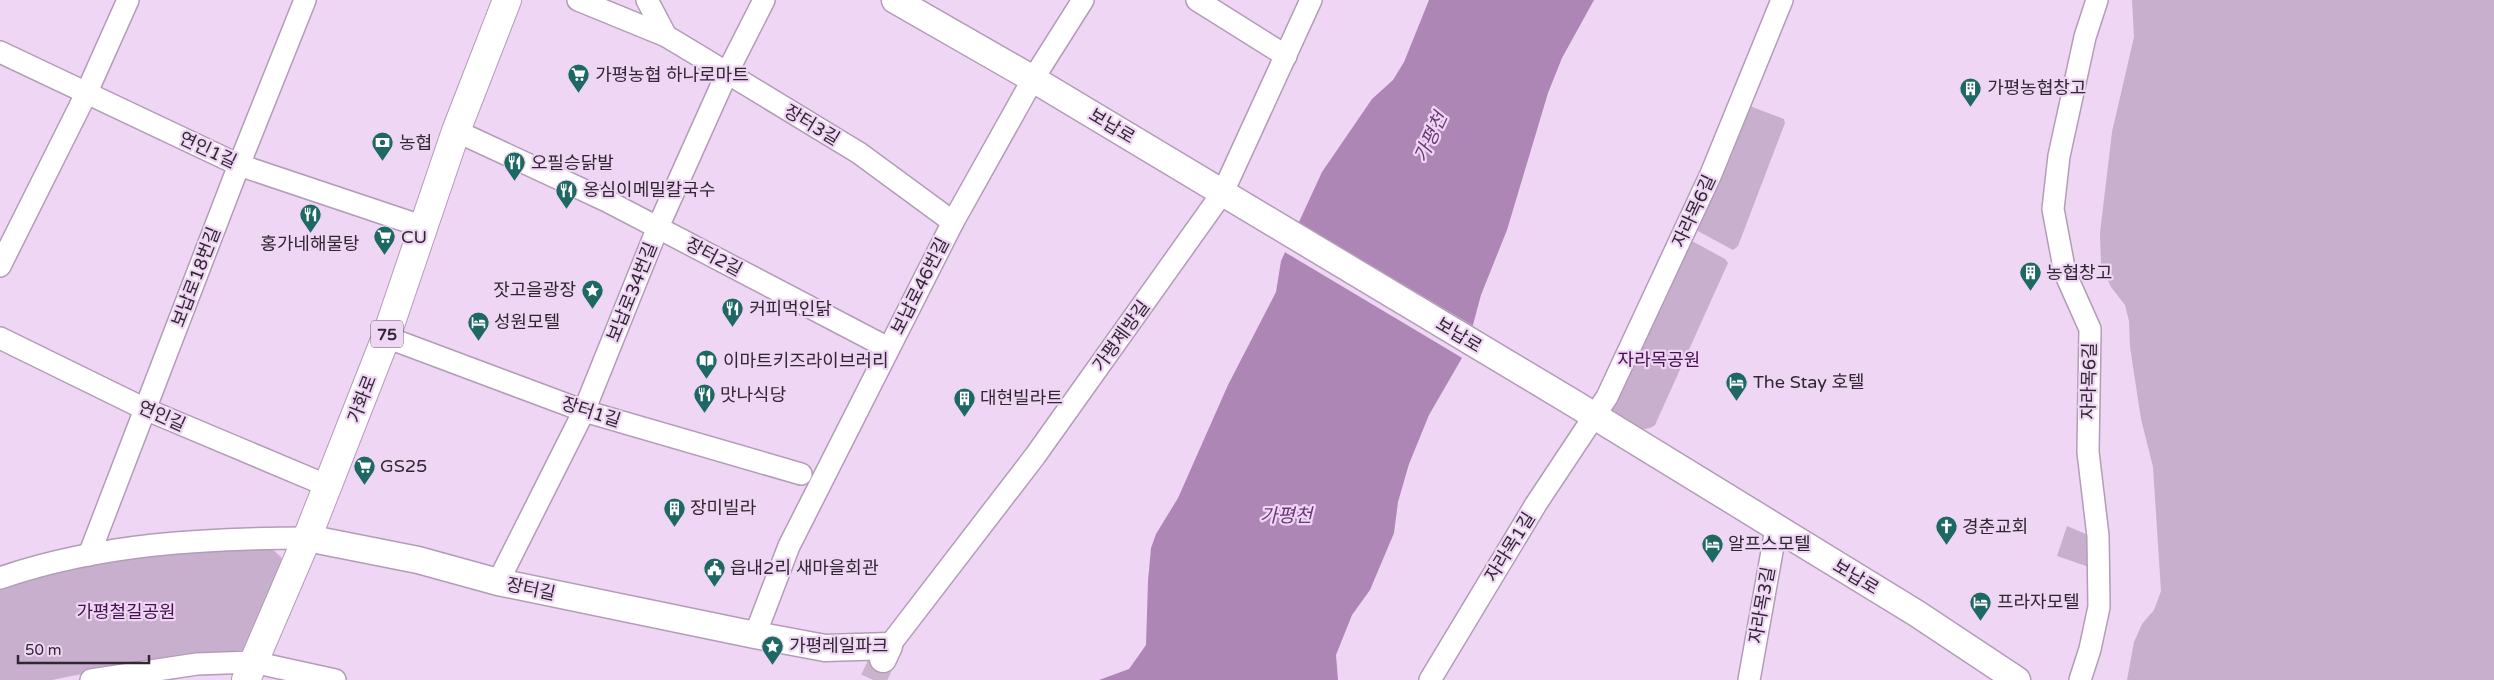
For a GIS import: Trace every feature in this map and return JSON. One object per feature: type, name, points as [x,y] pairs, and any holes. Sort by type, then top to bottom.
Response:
[{"type":"main road","name":"가화로","points":[[249,671],[308,538],[386,337],[456,131],[507,0]]},
{"type":"street","points":[[0,266],[86,94],[128,0]]},
{"type":"street","name":"보납로18번길","points":[[88,555],[238,165],[305,0]]},
{"type":"street","name":"장터3길","points":[[578,0],[666,36],[859,153],[953,222]]},
{"type":"street","points":[[647,0],[666,36]]},
{"type":"street","name":"보납로34번길","points":[[498,582],[584,411],[658,227],[727,73],[764,0]]},
{"type":"street","name":"보납로","points":[[894,0],[1033,79],[1223,192],[1585,411],[1924,618],[2017,680]]},
{"type":"street","name":"보납로46번길","points":[[756,635],[789,546],[888,348],[953,222],[1033,79],[1083,0]]},
{"type":"street","points":[[1197,0],[1286,56]]},
{"type":"street","name":"가평제방길","points":[[756,635],[825,648],[886,652],[1034,456],[1223,192],[1311,0]]},
{"type":"street","name":"자라목6길","points":[[1585,411],[1711,174],[1782,0]]},
{"type":"street","name":"자라목6길","points":[[2080,680],[2090,649],[2099,607],[2098,536],[2088,452],[2090,329],[2065,273],[2053,210],[2059,156],[2085,37],[2097,0]]},
{"type":"street","name":"연인1길","points":[[0,52],[238,165],[424,227]]},
{"type":"street","name":"장터2길","points":[[456,131],[658,227],[888,348]]},
{"type":"street","name":"장터1길","points":[[386,337],[584,411],[800,474]]},
{"type":"street","name":"연인길","points":[[0,338],[145,409],[328,486]]},
{"type":"street","name":"자라목1길","points":[[1430,680],[1536,504],[1585,411]]},
{"type":"street","name":"자라목3길","points":[[1749,680],[1776,529]]},
{"type":"street","points":[[0,578],[49,562],[158,544],[244,538],[308,538]]},
{"type":"street","name":"장터길","points":[[308,538],[418,560],[498,582],[756,635]]},
{"type":"street","points":[[91,680],[197,664],[335,680]]},
{"type":"green space","points":[[2132,0],[2494,0],[2494,680],[2127,680],[2134,642],[2142,624],[2154,610],[2161,591],[2153,467],[2141,419],[2130,347],[2129,321],[2125,305],[2111,287],[2101,265],[2100,233],[2112,132],[2134,37]]},
{"type":"green space","points":[[1747,105],[1784,119],[1785,123],[1738,246],[1733,250],[1696,230]]},
{"type":"green space","name":"자라목공원","points":[[1692,241],[1725,259],[1728,263],[1655,425],[1650,428],[1638,428],[1612,414],[1611,410],[1687,242]]},
{"type":"green space","points":[[2067,526],[2088,535],[2089,567],[2057,556]]},
{"type":"green space","name":"가평철길공원","points":[[271,548],[281,557],[283,562],[243,650],[111,668],[52,680],[0,680],[0,590],[103,561],[175,553]]},
{"type":"water","name":"가평천","points":[[1429,0],[1594,0],[1562,58],[1548,93],[1507,230],[1481,295],[1466,351],[1429,415],[1409,464],[1398,502],[1394,533],[1370,590],[1352,615],[1336,655],[1338,680],[1099,680],[1129,669],[1146,645],[1148,581],[1151,548],[1156,534],[1178,498],[1228,385],[1276,292],[1281,261],[1322,172],[1372,99],[1393,80],[1404,62]]},
{"type":"pier","points":[[1296,221],[1475,327],[1468,352],[1464,359],[1283,251]]},
{"type":"tunnel","points":[[873,680],[883,659]]},
{"type":"place","name":"가평농협 하나로마트","points":[[579,94]]},
{"type":"place","name":"가평농협창고","points":[[1971,107]]},
{"type":"place","name":"농협","points":[[383,162]]},
{"type":"place","name":"오필승닭발","points":[[515,182]]},
{"type":"place","name":"옹심이메밀칼국수","points":[[567,209]]},
{"type":"place","name":"홍가네해물탕","points":[[310,233]]},
{"type":"place","name":"CU","points":[[385,256]]},
{"type":"place","name":"농협창고","points":[[2030,292]]},
{"type":"place","name":"잣고을광장","points":[[592,309]]},
{"type":"place","name":"커피먹인닭","points":[[733,328]]},
{"type":"place","name":"성원모텔","points":[[478,341]]},
{"type":"place","name":"이마트키즈라이브러리","points":[[707,380]]},
{"type":"place","name":"The Stay 호텔","points":[[1737,401]]},
{"type":"place","name":"맛나식당","points":[[704,414]]},
{"type":"place","name":"대현빌라트","points":[[964,417]]},
{"type":"place","name":"GS25","points":[[364,485]]},
{"type":"place","name":"장미빌라","points":[[674,527]]},
{"type":"place","name":"경춘교회","points":[[1946,546]]},
{"type":"place","name":"알프스모텔","points":[[1712,563]]},
{"type":"place","name":"읍내2리 새마을회관","points":[[714,587]]},
{"type":"place","name":"프라자모텔","points":[[1981,621]]},
{"type":"place","name":"가평레일파크","points":[[773,665]]}]
